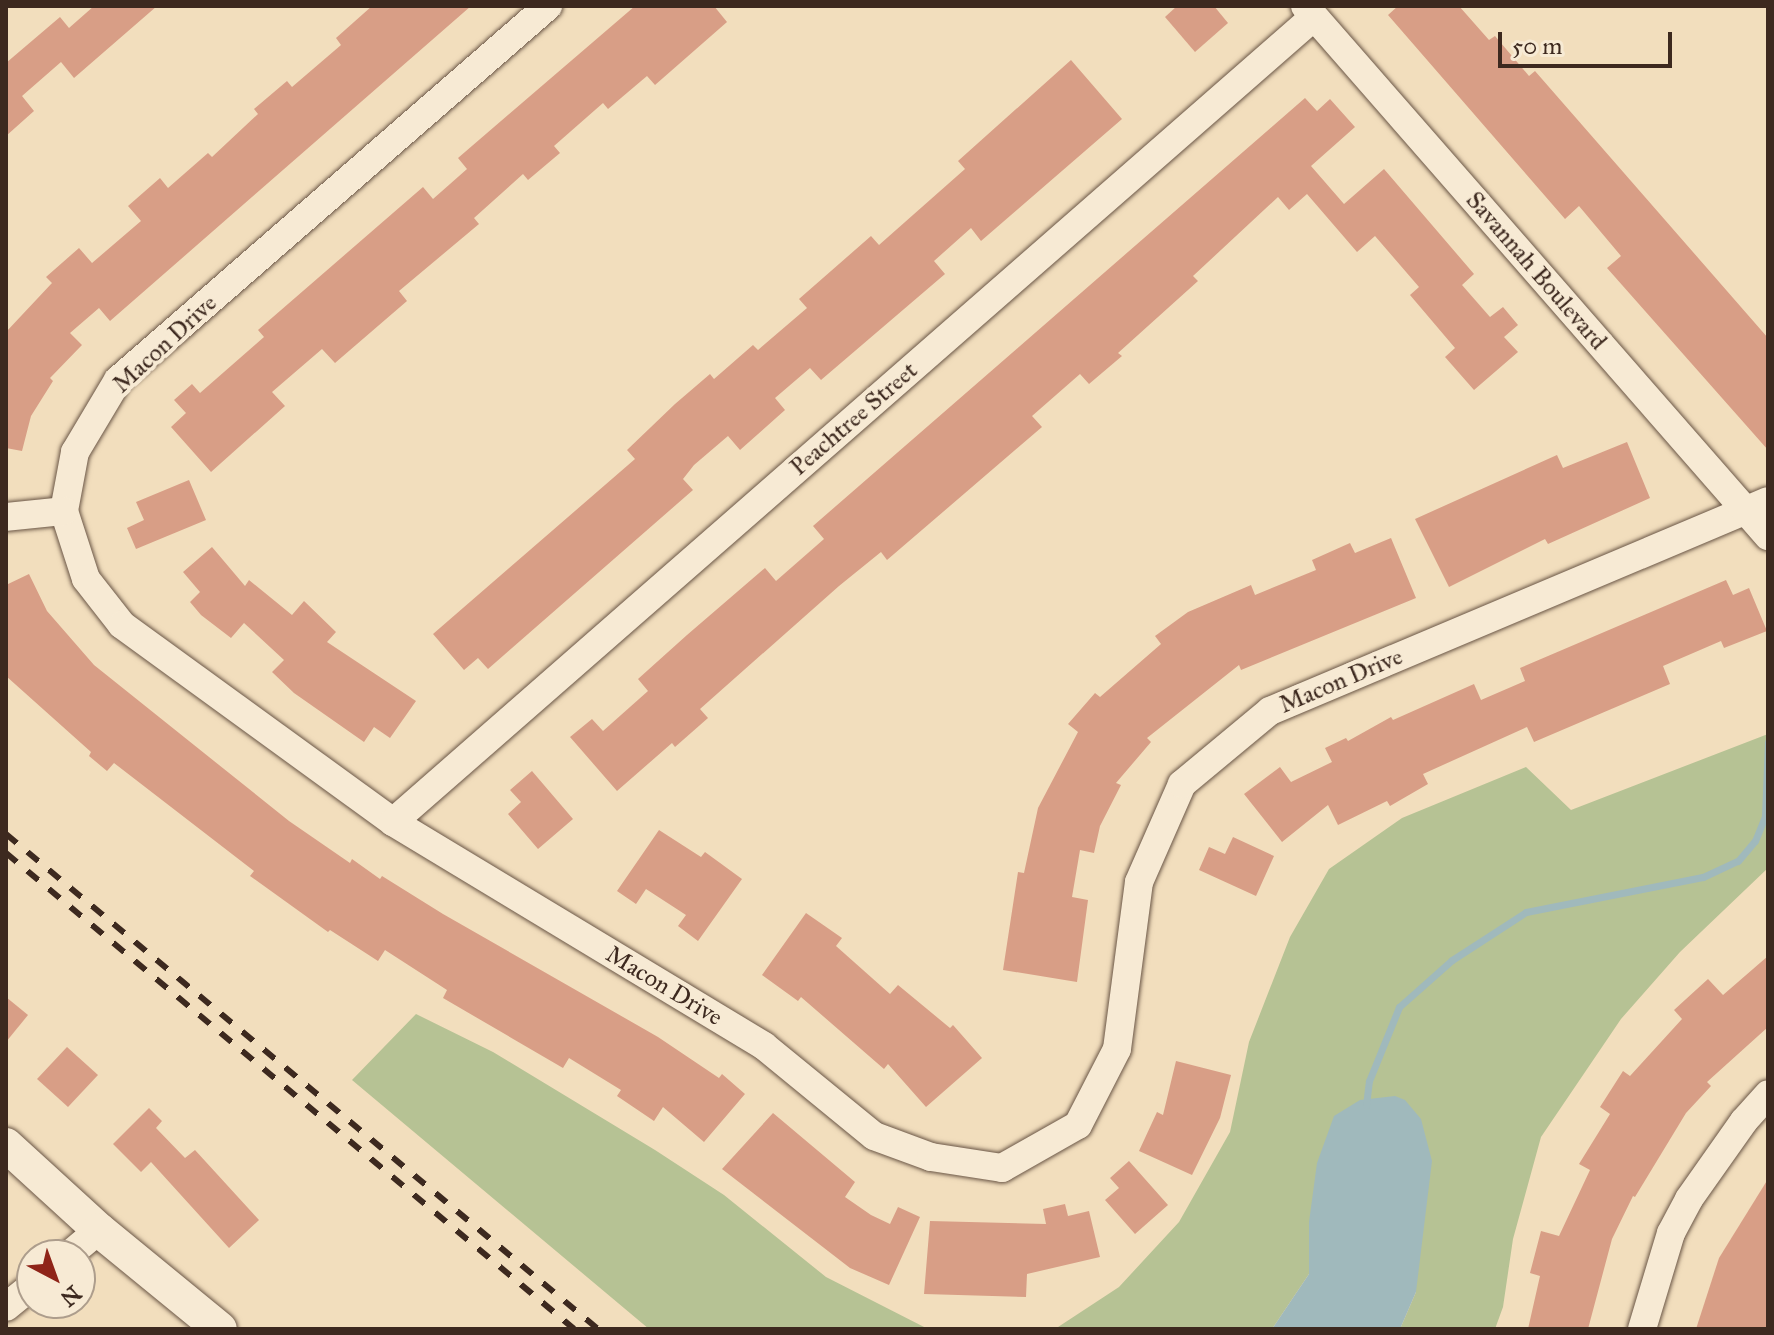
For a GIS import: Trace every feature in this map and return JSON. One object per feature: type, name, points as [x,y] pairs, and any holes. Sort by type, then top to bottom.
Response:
[{"type":"street","name":"Macon Drive","points":[[548,6],[118,380],[75,452],[64,511],[86,579],[122,625],[393,822],[764,1046],[874,1136],[931,1157],[1002,1168],[1078,1125],[1117,1049],[1139,882],[1182,784],[1270,711],[1757,506]]},
{"type":"street","name":"Savannah Boulevard","points":[[1309,12],[1757,506],[1768,536]]},
{"type":"street","name":"Peachtree Street","points":[[393,822],[1309,12]]},
{"type":"street","points":[[6,517],[64,511]]},
{"type":"street","points":[[1642,1329],[1666,1247],[1689,1199],[1729,1140],[1768,1094]]},
{"type":"street","points":[[6,1145],[99,1230],[220,1329]]},
{"type":"street","points":[[88,1239],[99,1230]]},
{"type":"green space","points":[[1768,734],[1768,868],[1680,952],[1621,1019],[1541,1137],[1513,1239],[1503,1307],[1495,1329],[1400,1329],[1416,1292],[1309,1222],[1309,1274],[1272,1329],[1055,1329],[1119,1287],[1179,1222],[1230,1132],[1249,1042],[1290,937],[1329,869],[1402,818],[1526,767],[1571,810]]},
{"type":"green space","points":[[416,1014],[493,1052],[655,1150],[724,1195],[826,1277],[928,1329],[649,1329],[352,1080]]},
{"type":"water","points":[[1395,1096],[1405,1100],[1421,1119],[1432,1161],[1416,1292],[1400,1329],[1272,1329],[1309,1274],[1309,1222],[1317,1163],[1334,1116],[1360,1100]]},
{"type":"building","points":[[94,6],[157,6],[74,78],[61,62],[22,96],[34,111],[6,136],[6,63],[60,17],[69,28]]},
{"type":"building","points":[[372,6],[471,6],[110,321],[99,308],[70,333],[82,345],[50,378],[53,381],[31,416],[22,451],[6,448],[6,332],[52,283],[46,277],[79,248],[92,263],[141,221],[128,206],[160,178],[168,188],[208,153],[212,157],[258,114],[254,109],[287,81],[292,87],[341,45],[336,38]]},
{"type":"building","points":[[635,6],[714,6],[727,22],[655,85],[647,76],[608,109],[603,103],[554,146],[560,153],[528,180],[523,174],[474,218],[479,224],[399,291],[407,301],[335,363],[322,349],[272,392],[285,406],[211,472],[171,427],[186,413],[174,400],[192,384],[200,393],[264,337],[258,330],[423,187],[433,199],[467,169],[458,158]]},
{"type":"building","points":[[1177,6],[1214,6],[1228,23],[1195,52],[1165,17]]},
{"type":"building","points":[[1398,6],[1459,6],[1489,40],[1495,36],[1529,76],[1535,71],[1768,338],[1768,450],[1607,268],[1621,256],[1579,206],[1565,219],[1388,15]]},
{"type":"building","points":[[1071,60],[1122,119],[981,241],[971,228],[934,261],[945,274],[821,380],[810,368],[775,398],[785,410],[740,450],[728,436],[694,465],[683,479],[693,490],[488,669],[478,658],[464,670],[433,634],[635,459],[627,450],[675,404],[710,374],[714,379],[753,345],[758,350],[807,308],[799,299],[871,236],[879,245],[965,169],[958,161]]},
{"type":"building","points":[[1305,98],[1317,111],[1330,99],[1355,127],[1311,166],[1344,204],[1384,169],[1474,274],[1462,285],[1490,317],[1503,307],[1518,325],[1504,337],[1518,352],[1474,390],[1445,357],[1455,348],[1410,295],[1419,287],[1375,236],[1357,252],[1307,194],[1289,210],[1278,197],[1193,276],[1198,281],[1118,353],[1122,356],[1089,384],[1080,374],[1032,416],[1042,427],[887,560],[881,552],[839,586],[700,709],[708,718],[675,747],[672,743],[617,791],[570,737],[592,719],[603,731],[648,691],[638,679],[765,568],[776,581],[824,539],[813,526]]},
{"type":"building","points":[[1627,442],[1650,498],[1548,544],[1545,539],[1449,587],[1415,519],[1557,455],[1563,468]]},
{"type":"building","points":[[189,480],[206,520],[136,549],[127,528],[144,520],[136,502]]},
{"type":"building","points":[[1391,538],[1416,598],[1241,670],[1239,665],[1147,738],[1151,742],[1116,783],[1121,785],[1100,826],[1094,853],[1080,850],[1072,897],[1088,900],[1077,982],[1003,970],[1018,872],[1024,873],[1038,808],[1078,732],[1068,724],[1095,693],[1100,697],[1161,644],[1155,636],[1188,612],[1251,585],[1255,595],[1316,570],[1312,560],[1350,543],[1355,553]]},
{"type":"building","points":[[212,547],[245,586],[249,580],[292,615],[304,601],[336,632],[327,642],[416,701],[390,738],[374,727],[364,742],[294,693],[272,672],[284,660],[244,623],[231,638],[201,615],[190,602],[200,592],[183,572]]},
{"type":"building","points":[[29,574],[47,611],[94,665],[289,821],[350,863],[352,859],[380,879],[382,876],[658,1037],[719,1078],[722,1074],[745,1094],[704,1142],[663,1107],[654,1121],[617,1096],[621,1090],[569,1058],[563,1068],[443,998],[447,990],[385,950],[378,961],[330,930],[328,932],[250,876],[254,871],[114,763],[107,771],[89,756],[91,752],[6,676],[6,585]]},
{"type":"building","points":[[1726,580],[1733,595],[1749,588],[1767,631],[1724,648],[1721,641],[1663,666],[1670,684],[1534,742],[1527,727],[1423,774],[1428,784],[1390,806],[1387,801],[1338,825],[1328,805],[1282,842],[1244,794],[1280,767],[1291,782],[1332,762],[1325,748],[1346,738],[1348,741],[1391,717],[1393,720],[1474,684],[1481,700],[1525,681],[1520,668]]},
{"type":"building","points":[[532,771],[573,819],[538,849],[508,814],[521,802],[510,790]]},
{"type":"building","points":[[659,830],[701,857],[705,852],[742,879],[698,941],[678,926],[686,915],[646,889],[636,904],[617,891]]},
{"type":"building","points":[[1233,837],[1274,856],[1256,896],[1199,870],[1209,847],[1225,854]]},
{"type":"building","points":[[806,913],[842,938],[836,946],[890,994],[898,985],[950,1028],[953,1025],[982,1058],[926,1107],[888,1064],[884,1069],[801,997],[798,1001],[762,975]]},
{"type":"building","points":[[1768,956],[1768,1027],[1707,1082],[1711,1086],[1686,1113],[1633,1196],[1612,1239],[1588,1329],[1528,1329],[1540,1276],[1530,1273],[1541,1231],[1559,1236],[1590,1170],[1579,1164],[1610,1114],[1600,1107],[1623,1071],[1630,1076],[1682,1019],[1674,1010],[1708,979],[1723,995]]},
{"type":"building","points":[[6,997],[28,1015],[6,1042]]},
{"type":"building","points":[[67,1047],[98,1075],[68,1107],[37,1079]]},
{"type":"building","points":[[1176,1061],[1231,1075],[1220,1118],[1192,1175],[1139,1151],[1157,1112],[1163,1115]]},
{"type":"building","points":[[149,1108],[162,1121],[156,1128],[185,1158],[195,1150],[259,1220],[229,1248],[151,1162],[141,1172],[113,1144]]},
{"type":"building","points":[[773,1113],[855,1182],[845,1197],[890,1224],[898,1207],[920,1217],[889,1285],[850,1268],[722,1169]]},
{"type":"building","points":[[1129,1161],[1168,1205],[1135,1234],[1105,1200],[1119,1188],[1110,1178]]},
{"type":"building","points":[[1768,1179],[1768,1329],[1696,1329],[1719,1258]]},
{"type":"building","points":[[1065,1204],[1068,1216],[1089,1211],[1100,1257],[1027,1274],[1026,1297],[924,1294],[930,1221],[1046,1224],[1043,1209]]},
{"type":"waterway","points":[[1366,1105],[1369,1081],[1399,1007],[1452,960],[1526,912],[1703,877],[1738,861],[1755,841],[1765,816],[1768,742]]},
{"type":"railway","points":[[6,834],[598,1329]]},
{"type":"railway","points":[[6,853],[574,1329]]}]
